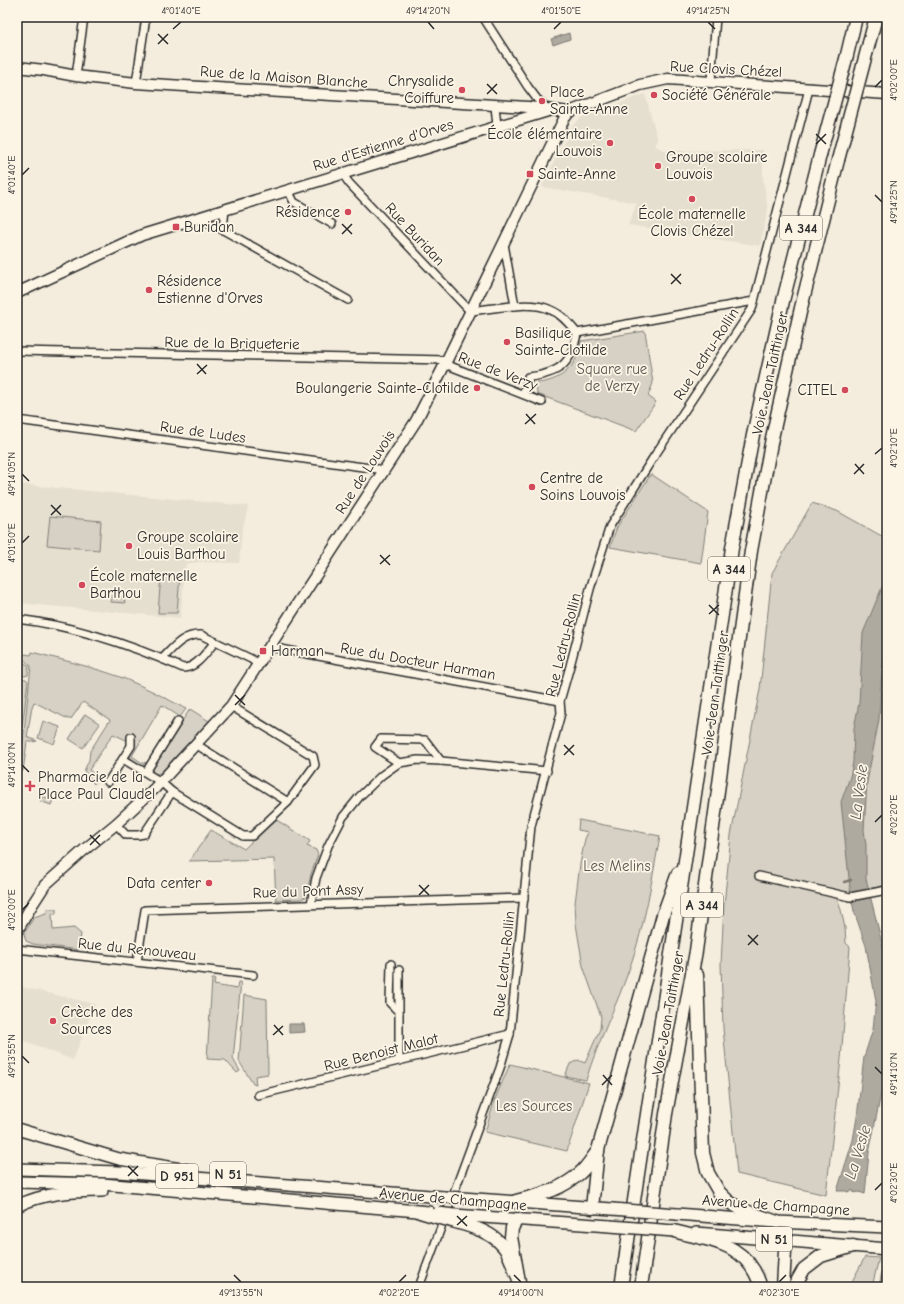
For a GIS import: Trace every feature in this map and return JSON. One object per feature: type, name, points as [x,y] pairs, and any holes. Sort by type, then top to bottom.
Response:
[{"type":"highway","name":"Voie Jean Taittinger","points":[[621,1287],[732,548],[753,435],[783,302],[856,17]]},
{"type":"highway","name":"Voie Jean Taittinger","points":[[641,1287],[666,1114],[696,951],[751,551],[772,438],[796,331],[838,160],[876,17]]},
{"type":"highway","points":[[592,1208],[598,1150],[664,915],[689,839]]},
{"type":"highway","points":[[696,951],[703,1153],[708,1173],[719,1192],[729,1202],[743,1210],[777,1222]]},
{"type":"highway","points":[[513,1202],[550,1192],[561,1186],[581,1172],[598,1150]]},
{"type":"highway","points":[[420,1212],[453,1218],[481,1230],[494,1238],[505,1247],[518,1281]]},
{"type":"highway","points":[[517,1219],[512,1228],[511,1236],[518,1281]]},
{"type":"highway","points":[[674,1231],[728,1246],[738,1251],[754,1269],[761,1287]]},
{"type":"highway","points":[[783,1287],[784,1246]]},
{"type":"highway","points":[[794,1287],[804,1269],[821,1256],[853,1246]]},
{"type":"highway","points":[[645,1257],[648,1287]]},
{"type":"main road","name":"N 51","points":[[20,1129],[119,1159],[183,1170],[309,1181],[336,1188]]},
{"type":"main road","name":"Avenue de Champagne","points":[[17,1169],[118,1172],[777,1222],[887,1227]]},
{"type":"main road","name":"Avenue de Champagne","points":[[17,1182],[102,1184],[420,1212]]},
{"type":"main road","points":[[17,1206],[26,1201],[57,1193],[96,1191],[181,1192]]},
{"type":"main road","points":[[517,1219],[529,1203]]},
{"type":"main road","points":[[590,1225],[592,1208]]},
{"type":"main road","name":"Avenue de Champagne","points":[[453,1218],[517,1219],[674,1231],[784,1246],[853,1246],[887,1249]]},
{"type":"main road","points":[[777,1222],[784,1246]]},
{"type":"street","points":[[76,76],[84,17]]},
{"type":"street","points":[[136,83],[146,17]]},
{"type":"street","points":[[483,17],[528,88],[537,99],[550,111],[569,112]]},
{"type":"street","points":[[711,81],[716,17]]},
{"type":"street","name":"Rue de la Maison Blanche","points":[[17,67],[136,83],[528,107],[550,111]]},
{"type":"street","name":"Rue Clovis Chézel","points":[[569,112],[635,87],[668,79],[887,94]]},
{"type":"street","name":"Rue Ledru-Rollin","points":[[419,1287],[500,1068],[510,1034],[531,826],[547,771],[561,713],[560,701],[590,589],[610,526],[749,312],[754,301],[809,89]]},
{"type":"street","points":[[495,106],[497,126]]},
{"type":"street","name":"Rue d'Estienne d'Orves","points":[[17,293],[142,235],[197,217],[550,111]]},
{"type":"street","name":"Rue de Louvois","points":[[17,931],[21,920],[45,885],[116,824],[161,782],[232,706],[416,421],[564,119],[569,112]]},
{"type":"street","name":"Rue Buridan","points":[[342,173],[349,183],[470,311]]},
{"type":"street","points":[[288,190],[294,202],[332,224]]},
{"type":"street","points":[[223,230],[224,209]]},
{"type":"street","points":[[197,217],[348,300]]},
{"type":"street","points":[[504,243],[515,306]]},
{"type":"street","points":[[577,333],[754,301]]},
{"type":"street","points":[[470,311],[515,306],[536,306],[552,310],[561,316],[577,333]]},
{"type":"street","points":[[523,394],[528,378],[552,373],[568,360],[572,352],[577,333]]},
{"type":"street","name":"Rue de la Briqueterie","points":[[17,351],[445,363]]},
{"type":"street","name":"Rue de Verzy","points":[[445,363],[542,402]]},
{"type":"street","name":"Rue de Ludes","points":[[17,420],[385,470]]},
{"type":"street","points":[[17,619],[75,629],[136,648],[182,668],[188,668],[196,663],[214,642]]},
{"type":"street","points":[[162,659],[183,638],[193,634],[201,635],[259,664]]},
{"type":"street","name":"Rue du Docteur Harman","points":[[270,647],[560,701]]},
{"type":"street","points":[[123,758],[161,782],[172,792],[243,836],[252,836],[288,802],[315,765],[314,756],[232,706]]},
{"type":"street","points":[[146,772],[178,721]]},
{"type":"street","points":[[108,782],[132,746],[131,737]]},
{"type":"street","points":[[399,763],[375,747],[381,740],[425,740],[441,760]]},
{"type":"street","points":[[196,745],[288,802]]},
{"type":"street","points":[[311,904],[316,878],[328,846],[343,817],[360,796],[377,780],[399,763],[418,760],[441,760],[547,771]]},
{"type":"street","points":[[116,824],[126,835],[138,836],[144,834],[172,792]]},
{"type":"street","points":[[759,876],[850,897],[887,890]]},
{"type":"street","name":"Rue du Pont Assy","points":[[137,962],[145,910],[524,898]]},
{"type":"street","name":"Rue du Renouveau","points":[[17,949],[253,975]]},
{"type":"street","points":[[391,964],[390,1003],[399,1012]]},
{"type":"street","points":[[399,970],[399,1061]]},
{"type":"street","name":"Rue Benoist Malot","points":[[258,1095],[510,1034]]},
{"type":"shaded area","name":"École maternelle Clovis Chézel","points":[[645,94],[658,141],[654,145],[667,152],[763,150],[763,179],[768,209],[760,246],[628,225],[637,203],[542,187],[571,127],[582,117]]},
{"type":"shaded area","name":"Groupe scolaire Louis Barthou","points":[[17,484],[248,506],[242,530],[239,563],[199,562],[186,564],[180,618],[17,603]]},
{"type":"shaded area","name":"Crèche des Sources","points":[[18,986],[95,1004],[73,1060],[17,1038]]},
{"type":"green space","name":"Square rue de Verzy","points":[[645,331],[653,383],[648,396],[656,402],[636,431],[537,394],[536,383],[553,380],[567,371],[572,365],[579,350],[581,341]]},
{"type":"green space","points":[[651,474],[708,512],[701,563],[610,547],[617,527]]},
{"type":"green space","points":[[812,503],[837,511],[887,539],[887,885],[850,893],[834,890],[841,910],[845,928],[846,943],[850,947],[841,1059],[826,1195],[737,1174],[723,1028],[721,964],[724,905],[731,835],[760,689],[772,573]]},
{"type":"green space","points":[[50,516],[101,521],[99,550],[47,545]]},
{"type":"green space","points":[[161,574],[180,575],[177,613],[158,613]]},
{"type":"green space","points":[[112,596],[124,598],[125,603],[111,602]]},
{"type":"green space","points":[[32,652],[89,667],[123,678],[186,709],[180,717],[162,705],[132,756],[144,764],[145,762],[149,764],[147,767],[137,763],[130,756],[135,743],[128,738],[126,740],[113,734],[89,770],[98,777],[94,784],[84,771],[89,760],[90,751],[110,720],[83,702],[71,719],[68,719],[34,702],[27,737],[37,741],[27,742],[23,771],[20,771],[31,666],[22,658],[25,654],[31,655]]},
{"type":"green space","points":[[19,660],[29,666],[28,675],[17,675],[17,661]]},
{"type":"green space","points":[[17,678],[26,679],[28,681],[17,768],[17,704],[19,690],[17,690]]},
{"type":"green space","points":[[190,709],[209,721],[160,773],[153,773],[151,769]]},
{"type":"green space","points":[[85,714],[100,724],[83,748],[69,739]]},
{"type":"green space","points":[[43,721],[60,727],[54,744],[38,738]]},
{"type":"green space","points":[[42,796],[53,800],[51,805],[40,801]]},
{"type":"green space","points":[[275,819],[310,841],[307,846],[316,850],[318,855],[311,874],[306,897],[301,899],[276,900],[274,859],[189,861],[211,830],[244,849]]},
{"type":"green space","name":"Les Melins","points":[[579,820],[660,836],[648,902],[640,935],[625,981],[596,1051],[586,1080],[565,1076],[570,1064],[578,1060],[585,1063],[600,1029],[601,1017],[583,966],[576,924],[575,903],[580,864],[585,839],[588,832],[578,830]]},
{"type":"green space","points":[[47,909],[56,909],[56,914],[52,914],[53,930],[74,928],[81,934],[79,950],[33,944],[26,941],[24,934],[34,917],[46,913]]},
{"type":"green space","points":[[212,979],[215,979],[214,985],[237,989],[238,982],[241,982],[233,1059],[240,1071],[237,1073],[225,1060],[207,1059]]},
{"type":"green space","points":[[244,995],[267,999],[268,1074],[255,1076],[256,1085],[253,1084],[239,1061]]},
{"type":"green space","name":"Les Sources","points":[[510,1064],[589,1083],[567,1151],[485,1132],[495,1099]]},
{"type":"green space","points":[[865,1257],[879,1258],[872,1287],[849,1287]]},
{"type":"water","points":[[569,33],[570,39],[553,45],[551,39]]},
{"type":"water","name":"La Vesle","points":[[887,580],[887,628],[879,719],[867,782],[864,830],[866,845],[866,879],[887,963],[887,1064],[869,1153],[865,1194],[859,1192],[854,1193],[854,1191],[837,1191],[853,1140],[864,1057],[873,1029],[876,1001],[866,946],[854,911],[851,897],[841,802],[850,777],[853,762],[854,728],[859,703],[863,633],[883,585]]},
{"type":"water","points":[[289,1024],[304,1024],[305,1032],[289,1033]]},
{"type":"water","points":[[887,1245],[887,1287],[879,1287]]},
{"type":"water","points":[[820,1282],[824,1284],[850,1285],[849,1287],[819,1287]]},
{"type":"waterway","points":[[844,882],[851,880]]},
{"type":"place","name":"Chrysalide Coiffure","points":[[462,90]]},
{"type":"place","name":"Société Générale","points":[[654,95]]},
{"type":"place","name":"Place Sainte-Anne","points":[[542,101]]},
{"type":"place","name":"École élémentaire Louvois","points":[[610,143]]},
{"type":"place","name":"Groupe scolaire Louvois","points":[[658,166]]},
{"type":"place","name":"Sainte-Anne","points":[[530,174]]},
{"type":"place","name":"École maternelle Clovis Chézel","points":[[692,199]]},
{"type":"place","name":"Résidence","points":[[348,212]]},
{"type":"place","name":"Buridan","points":[[176,227]]},
{"type":"place","name":"Résidence Estienne d'Orves","points":[[149,290]]},
{"type":"place","name":"Basilique Sainte-Clotilde","points":[[507,342]]},
{"type":"place","name":"Boulangerie Sainte-Clotilde","points":[[477,388]]},
{"type":"place","name":"CITEL","points":[[845,390]]},
{"type":"place","name":"Centre de Soins Louvois","points":[[532,487]]},
{"type":"place","name":"Groupe scolaire Louis Barthou","points":[[129,546]]},
{"type":"place","name":"École maternelle Barthou","points":[[82,585]]},
{"type":"place","name":"Harman","points":[[263,651]]},
{"type":"place","name":"Pharmacie de la Place Paul Claudel","points":[[30,786]]},
{"type":"place","name":"Data center","points":[[209,883]]},
{"type":"place","name":"Crèche des Sources","points":[[53,1021]]}]
